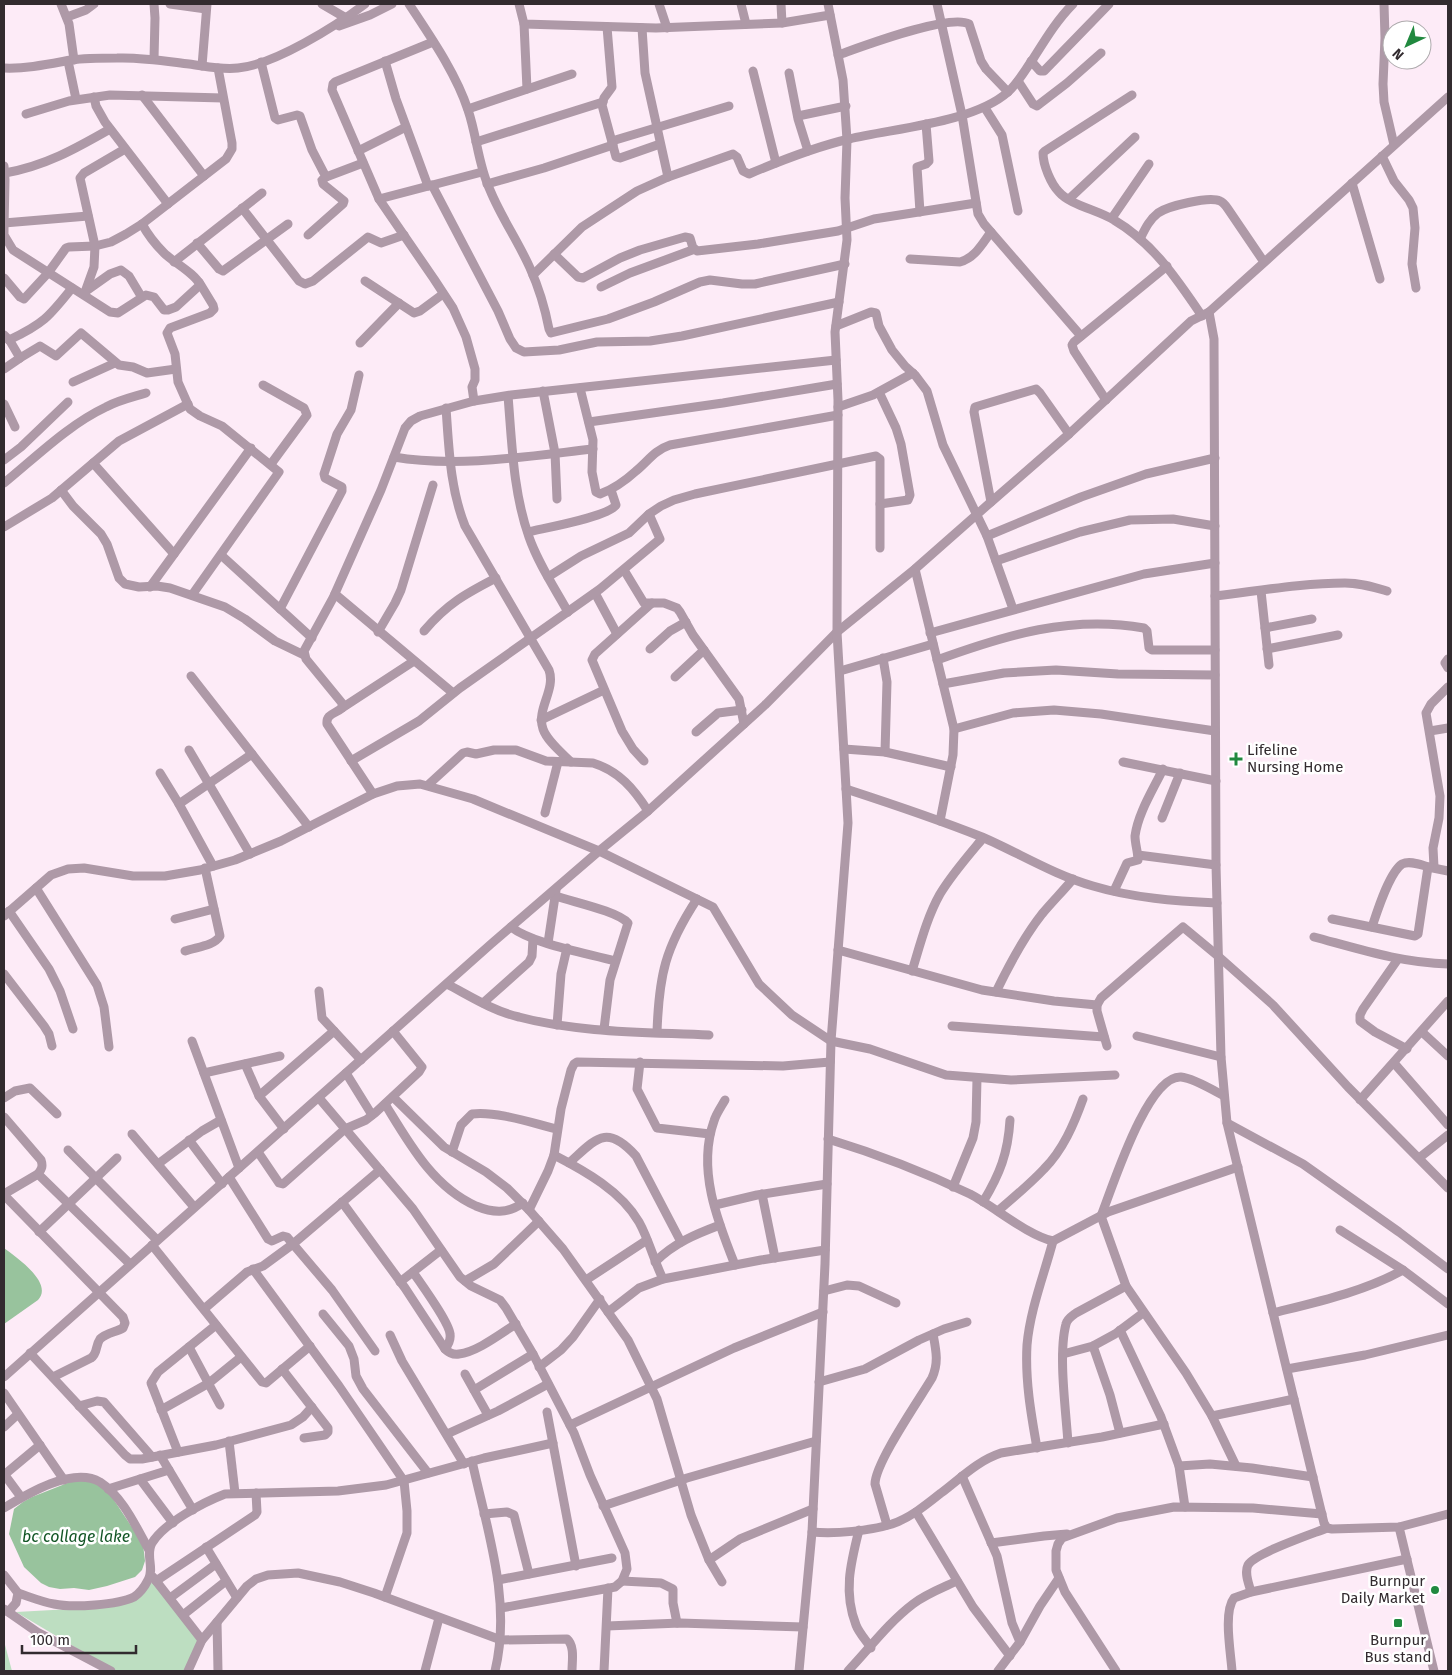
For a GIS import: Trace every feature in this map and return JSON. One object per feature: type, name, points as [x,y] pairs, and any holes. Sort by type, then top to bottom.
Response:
[{"type":"street","points":[[61,4],[67,17],[76,99]]},
{"type":"street","points":[[67,17],[86,10],[94,4]]},
{"type":"street","points":[[154,4],[154,59]]},
{"type":"street","points":[[170,4],[207,6],[202,66]]},
{"type":"street","points":[[322,4],[346,18]]},
{"type":"street","points":[[350,4],[362,7]]},
{"type":"street","points":[[330,28],[351,22],[392,4]]},
{"type":"street","points":[[409,4],[461,91],[468,109],[482,172],[533,275],[541,296],[548,330],[554,334],[632,311],[700,282],[710,280],[754,284],[844,264]]},
{"type":"street","points":[[518,4],[524,24],[527,89]]},
{"type":"street","points":[[659,4],[667,28]]},
{"type":"street","points":[[741,4],[746,24]]},
{"type":"street","points":[[781,4],[782,23]]},
{"type":"street","points":[[799,1671],[812,1532],[823,1312],[830,1041],[848,823],[837,632],[838,411],[836,360],[836,326],[847,228],[845,198],[847,140],[843,80],[828,4]]},
{"type":"street","points":[[937,4],[962,115],[980,220],[1081,336]]},
{"type":"street","points":[[533,275],[582,227],[637,191],[668,177],[733,154],[737,156],[743,172],[746,174],[808,151],[847,140],[926,124],[985,108],[1008,92],[1018,81],[1050,33],[1073,4]]},
{"type":"street","points":[[1031,61],[1040,71],[1044,71],[1109,4]]},
{"type":"street","points":[[1384,4],[1384,93],[1394,145]]},
{"type":"street","points":[[4,68],[30,67],[71,60],[122,58],[154,59],[218,68],[238,68],[261,62],[320,35],[362,7]]},
{"type":"street","points":[[524,24],[667,28],[782,23],[830,15]]},
{"type":"street","points":[[838,55],[885,38],[942,24],[964,22],[969,24],[981,61],[986,69],[1008,92]]},
{"type":"street","points":[[476,142],[602,102],[612,87],[607,27]]},
{"type":"street","points":[[642,28],[645,74],[668,177]]},
{"type":"street","points":[[433,42],[335,82],[332,86],[379,198],[443,294],[459,323],[472,356],[476,378],[472,387],[474,401]]},
{"type":"street","points":[[1018,81],[1033,104],[1037,106],[1101,53]]},
{"type":"street","points":[[261,62],[275,118],[278,120],[297,115],[300,116],[312,150],[326,178]]},
{"type":"street","points":[[385,62],[406,127],[430,186],[516,348],[524,352],[559,350],[597,342],[650,341],[682,336],[839,302]]},
{"type":"street","points":[[4,278],[20,297],[24,298],[48,273],[66,248],[70,246],[95,246],[111,242],[142,224],[226,159],[232,148],[218,68]]},
{"type":"street","points":[[753,72],[776,163]]},
{"type":"street","points":[[789,73],[808,151]]},
{"type":"street","points":[[468,109],[572,74]]},
{"type":"street","points":[[26,114],[76,99],[94,97],[142,95],[223,98]]},
{"type":"street","points":[[142,95],[204,176]]},
{"type":"street","points":[[1132,95],[1043,153],[1044,160],[1059,193],[1112,218],[1140,239],[1167,266],[1205,314],[1214,339],[1216,865],[1221,1057],[1224,1096],[1227,1123],[1327,1528]]},
{"type":"street","points":[[4,1377],[511,927],[556,892],[599,851],[648,812],[765,706],[837,632],[915,569],[1106,400],[1191,321],[1205,314],[1448,96]]},
{"type":"street","points":[[94,97],[100,114],[168,204]]},
{"type":"street","points":[[602,102],[616,157],[620,158],[660,144]]},
{"type":"street","points":[[487,184],[544,168],[656,127],[729,106]]},
{"type":"street","points":[[798,116],[846,106]]},
{"type":"street","points":[[985,108],[1002,135],[1018,211]]},
{"type":"street","points":[[920,212],[916,167],[926,164],[928,161],[926,124]]},
{"type":"street","points":[[358,151],[406,127]]},
{"type":"street","points":[[110,128],[73,150],[46,163],[27,169],[4,169],[4,236],[14,250],[72,288],[84,293],[114,314],[142,296],[150,295],[154,297],[162,308],[168,310],[176,307],[198,287],[199,282]]},
{"type":"street","points":[[1069,199],[1135,137]]},
{"type":"street","points":[[84,293],[94,267],[95,246],[80,180],[81,175],[125,148]]},
{"type":"street","points":[[1382,156],[1394,181],[1413,208],[1412,264],[1416,288]]},
{"type":"street","points":[[308,235],[344,203],[323,184],[322,180],[363,163]]},
{"type":"street","points":[[1112,218],[1149,164]]},
{"type":"street","points":[[379,198],[482,172]]},
{"type":"street","points":[[1352,183],[1380,279]]},
{"type":"street","points":[[174,262],[262,193]]},
{"type":"street","points":[[1140,239],[1150,221],[1164,209],[1184,203],[1220,200],[1228,208],[1264,262]]},
{"type":"street","points":[[601,287],[630,273],[695,250],[758,244],[847,228],[874,220],[976,203]]},
{"type":"street","points":[[242,208],[299,281],[305,284],[313,281],[368,237],[381,243],[404,235]]},
{"type":"street","points":[[4,223],[88,216]]},
{"type":"street","points":[[142,224],[156,246],[199,282],[213,304],[214,309],[210,313],[168,330],[168,336],[175,354],[178,382],[188,404],[195,413],[222,426],[251,448],[278,470],[279,474],[192,595]]},
{"type":"street","points":[[197,243],[219,269],[223,271],[288,224]]},
{"type":"street","points":[[910,259],[960,262],[967,260],[976,253],[991,232]]},
{"type":"street","points":[[554,254],[581,279],[633,253],[685,237],[691,239],[695,250]]},
{"type":"street","points":[[1106,400],[1072,345],[1167,266]]},
{"type":"street","points":[[94,267],[106,276]]},
{"type":"street","points":[[84,293],[115,271],[125,272],[142,296]]},
{"type":"street","points":[[365,281],[412,311],[418,312],[443,294]]},
{"type":"street","points":[[20,358],[6,338],[42,323],[50,316],[72,288]]},
{"type":"street","points":[[360,343],[400,303]]},
{"type":"street","points":[[836,326],[871,312],[876,313],[879,326],[892,350],[927,392],[943,445],[987,536],[1013,609]]},
{"type":"street","points":[[4,369],[40,346],[56,356],[81,333],[115,362],[124,366],[133,367],[143,372],[176,369]]},
{"type":"street","points":[[304,655],[304,651],[335,594],[405,428],[411,421],[420,416],[474,401],[543,391],[836,360]]},
{"type":"street","points":[[74,382],[115,362]]},
{"type":"street","points":[[580,388],[593,440],[592,472],[596,492],[600,494],[611,490],[637,470],[658,450],[670,445],[838,411],[913,373]]},
{"type":"street","points":[[280,609],[342,491],[341,485],[325,478],[324,474],[337,434],[352,410],[359,375]]},
{"type":"street","points":[[589,422],[723,403],[837,384]]},
{"type":"street","points":[[263,385],[304,408],[307,415],[271,464]]},
{"type":"street","points":[[991,502],[974,412],[975,407],[1036,390],[1068,434]]},
{"type":"street","points":[[543,391],[555,453],[557,499]]},
{"type":"street","points":[[878,392],[896,428],[901,444],[910,498],[908,500],[880,504]]},
{"type":"street","points":[[4,483],[76,425],[90,416],[124,399],[146,393]]},
{"type":"street","points":[[508,396],[516,489],[528,532],[548,577],[568,612]]},
{"type":"street","points":[[4,460],[68,402]]},
{"type":"street","points":[[4,404],[15,427]]},
{"type":"street","points":[[4,527],[61,490],[119,440],[188,404]]},
{"type":"street","points":[[446,408],[450,461],[457,504],[463,519],[551,677],[542,728],[546,736],[570,762]]},
{"type":"street","points":[[150,587],[251,448]]},
{"type":"street","points":[[394,457],[418,461],[450,461],[513,458],[593,449]]},
{"type":"street","points":[[548,577],[575,559],[629,533],[649,514],[674,500],[876,456],[880,457],[880,548]]},
{"type":"street","points":[[987,536],[1081,497],[1146,474],[1215,458]]},
{"type":"street","points":[[93,463],[174,554]]},
{"type":"street","points":[[378,632],[401,590],[434,485]]},
{"type":"street","points":[[61,490],[73,506],[101,534],[122,582],[131,586],[170,588],[234,612],[275,641],[304,655],[340,697],[342,708]]},
{"type":"street","points":[[528,532],[599,515],[611,510],[616,505],[611,490]]},
{"type":"street","points":[[350,761],[419,721],[453,693],[624,570],[660,539],[649,514]]},
{"type":"street","points":[[996,561],[1080,532],[1130,520],[1173,519],[1215,526]]},
{"type":"street","points":[[221,555],[312,638]]},
{"type":"street","points":[[930,632],[1144,574],[1215,563]]},
{"type":"street","points":[[915,569],[954,729],[951,767],[940,821]]},
{"type":"street","points":[[624,570],[643,601],[647,604],[664,603],[677,608],[704,650],[735,692],[739,699],[744,724]]},
{"type":"street","points":[[424,631],[438,614],[450,604],[496,578]]},
{"type":"street","points":[[1215,596],[1346,583],[1365,585],[1387,591]]},
{"type":"street","points":[[1261,591],[1269,665]]},
{"type":"street","points":[[595,592],[617,634]]},
{"type":"street","points":[[335,594],[453,693]]},
{"type":"street","points":[[644,761],[628,742],[593,664],[593,656],[652,603]]},
{"type":"street","points":[[1265,628],[1312,619]]},
{"type":"street","points":[[650,649],[670,631],[686,622]]},
{"type":"street","points":[[936,660],[1003,637],[1029,631],[1056,626],[1100,623],[1144,628],[1147,631],[1149,648],[1152,650],[1215,650]]},
{"type":"street","points":[[1267,649],[1338,635]]},
{"type":"street","points":[[840,671],[933,644]]},
{"type":"street","points":[[675,677],[704,650]]},
{"type":"street","points":[[883,658],[887,682],[885,752]]},
{"type":"street","points":[[1448,659],[1445,663],[1448,668]]},
{"type":"street","points":[[373,794],[350,761],[326,720],[329,716],[414,661]]},
{"type":"street","points":[[943,684],[1004,673],[1056,670],[1118,674],[1215,675]]},
{"type":"street","points":[[191,676],[309,826]]},
{"type":"street","points":[[1332,918],[1417,935],[1444,795],[1426,717],[1427,710],[1448,687]]},
{"type":"street","points":[[542,720],[604,690]]},
{"type":"street","points":[[696,732],[718,714],[742,710]]},
{"type":"street","points":[[954,729],[1014,713],[1054,710],[1101,714],[1215,730]]},
{"type":"street","points":[[1430,731],[1448,728]]},
{"type":"street","points":[[844,749],[885,752],[951,767]]},
{"type":"street","points":[[189,750],[250,854]]},
{"type":"street","points":[[428,785],[463,753],[476,754],[494,750],[516,750],[546,760],[592,763],[615,773],[637,793],[648,812]]},
{"type":"street","points":[[179,804],[252,754]]},
{"type":"street","points":[[545,813],[558,762]]},
{"type":"street","points":[[1123,762],[1216,781]]},
{"type":"street","points":[[1114,891],[1126,866],[1130,861],[1137,861],[1137,827],[1147,801],[1163,769]]},
{"type":"street","points":[[160,773],[179,804],[209,867],[214,908],[220,931],[219,939],[185,950]]},
{"type":"street","points":[[1162,818],[1180,773]]},
{"type":"street","points":[[73,1029],[60,991],[48,969],[7,914],[51,875],[68,869],[84,868],[133,876],[165,876],[209,867],[250,854],[280,841],[373,794],[397,786],[420,784],[473,799],[599,851],[713,907],[759,984],[792,1015],[830,1041],[870,1050],[946,1076],[1011,1080],[1115,1075]]},
{"type":"street","points":[[846,789],[914,810],[983,838],[1050,870],[1092,886],[1169,901],[1217,903]]},
{"type":"street","points":[[912,971],[924,933],[939,896],[956,869],[983,838]]},
{"type":"street","points":[[1138,855],[1216,865]]},
{"type":"street","points":[[1372,927],[1385,891],[1397,869],[1403,864],[1410,862],[1448,871]]},
{"type":"street","points":[[996,992],[1024,939],[1042,914],[1073,879]]},
{"type":"street","points":[[36,888],[97,985],[104,1007],[109,1047]]},
{"type":"street","points":[[548,943],[556,892]]},
{"type":"street","points":[[556,892],[627,921],[627,929],[610,980],[604,1029]]},
{"type":"street","points":[[657,1032],[660,983],[666,957],[677,932],[696,899]]},
{"type":"street","points":[[175,919],[214,908]]},
{"type":"street","points":[[511,927],[533,939],[615,961]]},
{"type":"street","points":[[952,1026],[1106,1041],[1097,1011],[1097,1004],[1183,928],[1273,1005],[1360,1100],[1448,1188]]},
{"type":"street","points":[[1314,937],[1398,959],[1448,964]]},
{"type":"street","points":[[483,1003],[529,962],[532,956],[533,939]]},
{"type":"street","points":[[557,1025],[561,974],[567,948]]},
{"type":"street","points":[[838,950],[996,992],[1054,1002],[1097,1004]]},
{"type":"street","points":[[1398,959],[1363,1009],[1360,1021],[1375,1032],[1407,1049]]},
{"type":"street","points":[[4,974],[44,1026],[49,1034],[52,1046]]},
{"type":"street","points":[[447,984],[483,1003],[518,1017],[557,1025],[709,1035]]},
{"type":"street","points":[[319,991],[321,1015],[362,1060]]},
{"type":"street","points":[[1360,1100],[1447,1005]]},
{"type":"street","points":[[259,1096],[334,1031]]},
{"type":"street","points":[[258,1152],[279,1183],[283,1184],[345,1129],[366,1120],[393,1097],[422,1067],[393,1031]]},
{"type":"street","points":[[1422,1032],[1448,1056]]},
{"type":"street","points":[[1137,1036],[1221,1057]]},
{"type":"street","points":[[192,1041],[239,1168]]},
{"type":"street","points":[[204,1072],[280,1056]]},
{"type":"street","points":[[385,1104],[429,1169],[444,1185],[464,1200],[489,1211],[503,1212],[526,1207],[548,1171],[554,1155],[557,1129],[574,1064],[581,1062],[640,1062],[783,1066],[830,1062]]},
{"type":"street","points":[[640,1062],[637,1089],[657,1128],[710,1134]]},
{"type":"street","points":[[1394,1063],[1448,1125]]},
{"type":"street","points":[[245,1064],[259,1096],[284,1129]]},
{"type":"street","points":[[346,1073],[372,1115]]},
{"type":"street","points":[[953,1187],[973,1138],[976,1122],[978,1078]]},
{"type":"street","points":[[1224,1096],[1182,1078],[1173,1079],[1166,1083],[1142,1114],[1101,1216],[1126,1286],[1186,1373],[1212,1416],[1236,1466]]},
{"type":"street","points":[[4,1098],[15,1091],[30,1088],[57,1114]]},
{"type":"street","points":[[393,1097],[444,1147],[486,1172],[507,1188],[526,1207],[563,1249],[628,1340],[657,1399],[691,1515],[710,1560],[722,1582]]},
{"type":"street","points":[[318,1098],[413,1209],[460,1277],[471,1286],[500,1300],[533,1354],[570,1426],[625,1553],[627,1569],[622,1580],[615,1587],[501,1608]]},
{"type":"street","points":[[998,1211],[1045,1169],[1062,1146],[1075,1122],[1083,1099]]},
{"type":"street","points":[[725,1100],[714,1119],[710,1134],[707,1152],[709,1186],[720,1225],[735,1265]]},
{"type":"street","points":[[452,1152],[461,1125],[472,1114],[489,1114],[557,1129]]},
{"type":"street","points":[[4,1117],[41,1160],[43,1165],[42,1170],[38,1174],[4,1194],[123,1317],[125,1323],[123,1328],[104,1336],[100,1340],[95,1355],[91,1358],[52,1377]]},
{"type":"street","points":[[158,1164],[209,1126],[221,1120]]},
{"type":"street","points":[[983,1202],[1004,1162],[1009,1139],[1010,1120]]},
{"type":"street","points":[[1227,1123],[1303,1164],[1448,1269]]},
{"type":"street","points":[[132,1134],[194,1207]]},
{"type":"street","points":[[1419,1158],[1448,1135]]},
{"type":"street","points":[[569,1163],[590,1145],[604,1137],[616,1138],[636,1156],[681,1242]]},
{"type":"street","points":[[189,1140],[225,1181],[268,1238],[272,1241],[284,1235],[293,1244],[332,1290],[375,1351]]},
{"type":"street","points":[[828,1140],[870,1152],[953,1187],[983,1202],[1046,1240],[1053,1241],[1101,1216],[1238,1167]]},
{"type":"street","points":[[68,1150],[155,1242],[216,1325],[262,1382],[266,1383],[310,1346]]},
{"type":"street","points":[[554,1155],[613,1192],[627,1207],[638,1221],[663,1279]]},
{"type":"street","points":[[39,1232],[117,1158]]},
{"type":"street","points":[[204,1309],[246,1272],[263,1266],[293,1244],[380,1170]]},
{"type":"street","points":[[38,1174],[130,1264]]},
{"type":"street","points":[[714,1205],[762,1194],[827,1184]]},
{"type":"street","points":[[762,1194],[775,1258]]},
{"type":"street","points":[[342,1202],[400,1282],[445,1349],[450,1353],[458,1355],[466,1352],[516,1324]]},
{"type":"street","points":[[465,1281],[494,1264],[539,1221]]},
{"type":"street","points":[[655,1262],[672,1247],[720,1225]]},
{"type":"street","points":[[1340,1230],[1403,1270],[1448,1304]]},
{"type":"street","points":[[586,1280],[647,1240]]},
{"type":"street","points":[[1037,1448],[1030,1407],[1027,1344],[1053,1241]]},
{"type":"street","points":[[400,1282],[441,1250]]},
{"type":"street","points":[[608,1312],[640,1288],[663,1279],[825,1250]]},
{"type":"street","points":[[253,1269],[339,1386],[404,1480],[407,1512],[406,1533],[385,1597]]},
{"type":"street","points":[[1273,1313],[1320,1302],[1370,1286],[1403,1270]]},
{"type":"street","points":[[413,1272],[446,1324],[450,1340],[445,1349]]},
{"type":"street","points":[[824,1291],[847,1285],[859,1286],[896,1304]]},
{"type":"street","points":[[1068,1443],[1063,1354],[1066,1323],[1069,1318],[1089,1305],[1126,1286]]},
{"type":"street","points":[[539,1366],[561,1350],[600,1299]]},
{"type":"street","points":[[570,1426],[734,1348],[823,1312]]},
{"type":"street","points":[[1063,1354],[1093,1346],[1120,1330],[1143,1313]]},
{"type":"street","points":[[323,1314],[349,1346],[354,1360],[356,1376],[363,1389],[428,1473]]},
{"type":"street","points":[[819,1382],[865,1369],[933,1334],[967,1322]]},
{"type":"street","points":[[178,1452],[151,1383],[158,1372],[216,1325]]},
{"type":"street","points":[[1120,1330],[1164,1424],[1179,1466],[1185,1507]]},
{"type":"street","points":[[887,1525],[876,1489],[875,1478],[890,1447],[937,1368],[933,1334]]},
{"type":"street","points":[[390,1335],[402,1361],[447,1434],[468,1462],[484,1514],[498,1580],[501,1608],[501,1640],[495,1671]]},
{"type":"street","points":[[1287,1370],[1365,1355],[1448,1335]]},
{"type":"street","points":[[189,1346],[220,1404]]},
{"type":"street","points":[[1093,1346],[1120,1433]]},
{"type":"street","points":[[30,1353],[125,1455],[135,1460],[229,1442],[292,1425],[312,1407]]},
{"type":"street","points":[[474,1390],[533,1354]]},
{"type":"street","points":[[161,1410],[209,1383],[241,1357]]},
{"type":"street","points":[[282,1369],[328,1428],[328,1432],[325,1435],[304,1438]]},
{"type":"street","points":[[465,1374],[488,1415]]},
{"type":"street","points":[[447,1434],[548,1384]]},
{"type":"street","points":[[4,1393],[64,1480]]},
{"type":"street","points":[[1212,1416],[1294,1399]]},
{"type":"street","points":[[79,1406],[97,1401],[104,1402],[169,1470],[192,1510]]},
{"type":"street","points":[[547,1412],[576,1566]]},
{"type":"street","points":[[4,1427],[18,1414]]},
{"type":"street","points":[[812,1532],[829,1533],[887,1525],[916,1512],[974,1467],[990,1457],[1001,1453],[1068,1443],[1164,1424]]},
{"type":"street","points":[[604,1506],[682,1480],[816,1441]]},
{"type":"street","points":[[229,1442],[236,1493]]},
{"type":"street","points":[[149,1550],[157,1536],[174,1523],[192,1510],[225,1494],[338,1490],[386,1485],[468,1462],[553,1443]]},
{"type":"street","points":[[21,1497],[4,1474],[40,1445]]},
{"type":"street","points":[[1179,1466],[1210,1464],[1236,1466],[1313,1477]]},
{"type":"street","points":[[108,1489],[169,1470]]},
{"type":"street","points":[[962,1476],[991,1543],[1002,1576],[1012,1623],[1020,1642]]},
{"type":"street","points":[[4,1508],[21,1497],[64,1480],[82,1477],[91,1478],[108,1489],[120,1502],[149,1550],[154,1577],[202,1640]]},
{"type":"street","points":[[140,1479],[174,1523]]},
{"type":"street","points":[[4,1574],[18,1593],[52,1604],[67,1606],[97,1605],[134,1597],[154,1577],[206,1548],[255,1515],[257,1512],[256,1492]]},
{"type":"street","points":[[1116,1671],[1065,1592],[1056,1570],[1058,1544],[1062,1538],[1117,1518],[1174,1507],[1253,1508],[1322,1514]]},
{"type":"street","points":[[710,1560],[740,1539],[813,1509]]},
{"type":"street","points":[[484,1514],[507,1512],[514,1515],[529,1574]]},
{"type":"street","points":[[916,1512],[973,1607],[1010,1656]]},
{"type":"street","points":[[1252,1592],[1246,1574],[1248,1565],[1252,1560],[1287,1543],[1327,1528],[1399,1527],[1448,1514]]},
{"type":"street","points":[[1399,1527],[1434,1671]]},
{"type":"street","points":[[859,1530],[850,1565],[848,1589],[857,1627],[870,1648]]},
{"type":"street","points":[[991,1543],[1070,1534]]},
{"type":"street","points":[[206,1548],[237,1598]]},
{"type":"street","points":[[498,1580],[612,1558]]},
{"type":"street","points":[[1232,1671],[1229,1608],[1237,1597],[1252,1592],[1407,1559]]},
{"type":"street","points":[[170,1598],[216,1564]]},
{"type":"street","points":[[188,1671],[202,1640],[246,1586],[256,1579],[268,1575],[298,1573],[318,1576],[385,1597],[501,1640],[567,1639],[572,1648],[572,1671]]},
{"type":"street","points":[[1001,1670],[1020,1642],[1040,1606],[1060,1578]]},
{"type":"street","points":[[622,1580],[661,1583],[673,1589],[673,1602],[677,1623]]},
{"type":"street","points":[[183,1615],[226,1581]]},
{"type":"street","points":[[848,1671],[913,1603],[932,1592],[958,1582]]},
{"type":"street","points":[[604,1671],[608,1588]]},
{"type":"street","points":[[18,1593],[16,1603],[6,1611],[71,1652],[111,1671]]},
{"type":"street","points":[[425,1671],[439,1618]]},
{"type":"street","points":[[217,1622],[218,1671]]},
{"type":"street","points":[[607,1626],[677,1623],[803,1627]]},
{"type":"shaded area","points":[[155,1581],[202,1647],[192,1671],[118,1671],[16,1612],[108,1607]]},
{"type":"shaded area","points":[[4,1641],[12,1671],[4,1671]]},
{"type":"water","points":[[4,1248],[32,1271],[41,1286],[42,1293],[38,1300],[4,1324]]},
{"type":"water","name":"bc collage lake","points":[[87,1479],[101,1485],[112,1497],[143,1544],[145,1561],[142,1570],[135,1577],[89,1590],[49,1587],[41,1583],[24,1567],[9,1534],[14,1509],[32,1497],[70,1482]]},
{"type":"place","name":"Lifeline Nursing Home","points":[[1236,759]]},
{"type":"place","name":"Burnpur Daily Market","points":[[1435,1590]]},
{"type":"place","name":"Burnpur Bus stand","points":[[1398,1623]]}]
